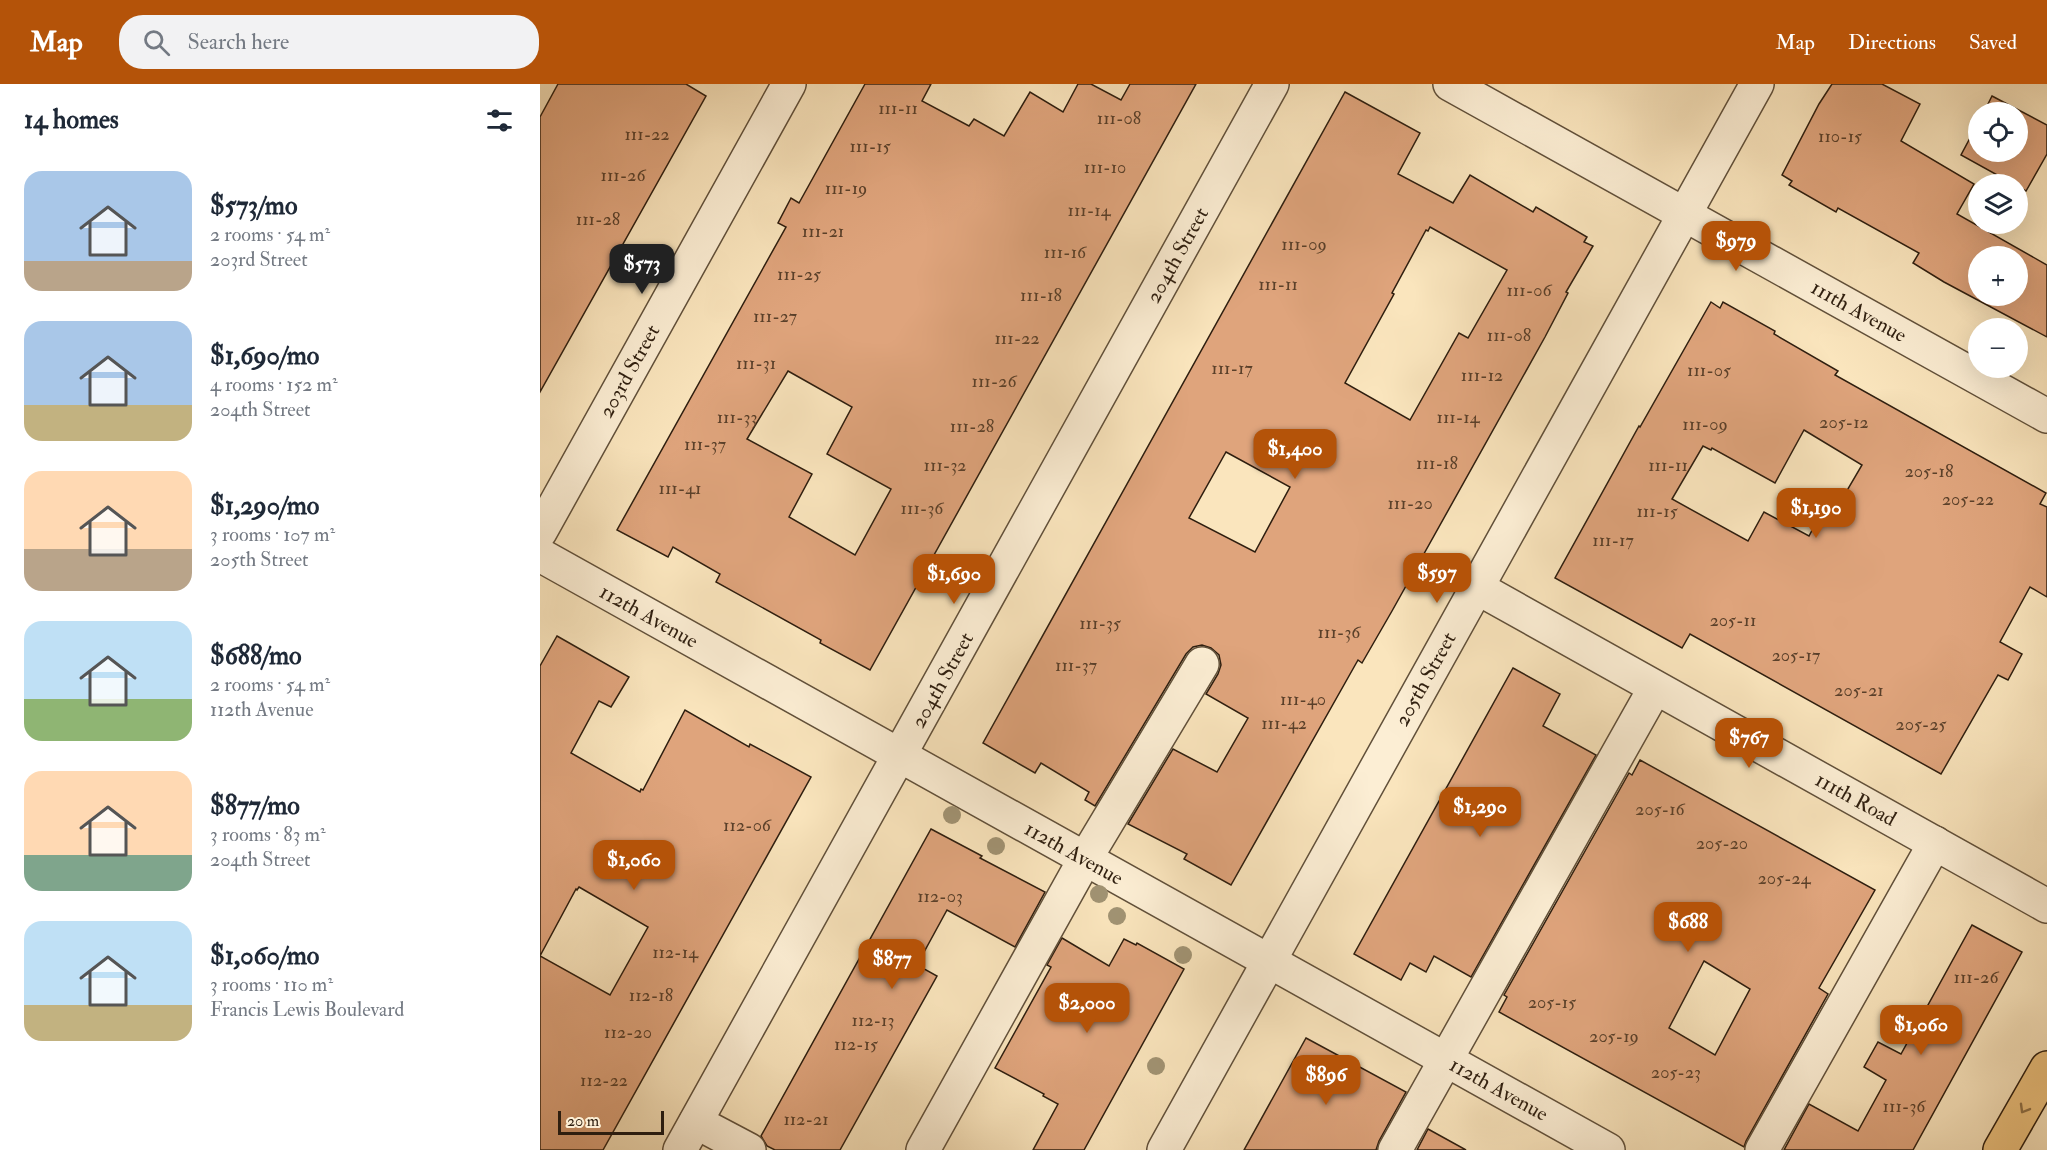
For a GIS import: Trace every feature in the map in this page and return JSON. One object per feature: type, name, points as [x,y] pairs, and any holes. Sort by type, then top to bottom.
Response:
[{"type":"main road","points":[[2000,1150],[2047,1068]]},
{"type":"street","name":"203rd Street","points":[[540,532],[789,84]]},
{"type":"street","name":"204th Street","points":[[680,1150],[1272,84]]},
{"type":"street","name":"111th Avenue","points":[[1450,84],[2047,416]]},
{"type":"street","name":"205th Street","points":[[1164,1150],[1757,84]]},
{"type":"street","name":"112th Avenue","points":[[540,555],[1608,1150]]},
{"type":"street","name":"111th Road","points":[[1476,588],[2047,906]]},
{"type":"street","points":[[923,1150],[1085,860],[1202,664]]},
{"type":"street","points":[[1395,1150],[1655,688]]},
{"type":"street","points":[[1762,1150],[1935,843]]},
{"type":"street","points":[[696,1122],[749,1150]]},
{"type":"building","points":[[558,84],[686,84],[706,96],[540,392],[540,117]]},
{"type":"building","points":[[865,84],[931,84],[922,101],[969,126],[974,119],[1004,136],[1030,92],[1063,112],[1078,84],[1091,84],[1121,100],[1130,84],[1196,84],[870,670],[716,582],[720,574],[673,547],[668,557],[617,530],[786,227],[778,223],[791,198],[799,203]],"holes":[[[788,371],[852,407],[827,454],[891,489],[855,555],[789,517],[812,474],[747,439]]]},
{"type":"building","points":[[1832,84],[1882,84],[1920,104],[1901,141],[1968,180],[1968,195],[1957,214],[1968,220],[1968,234],[1992,234],[2013,246],[1968,246],[1968,295],[1913,263],[1919,253],[1838,208],[1836,212],[1789,185],[1792,181],[1782,175]]},
{"type":"building","points":[[1345,92],[1420,133],[1398,174],[1453,203],[1470,175],[1533,212],[1536,207],[1587,237],[1584,242],[1593,246],[1566,292],[1568,293],[1545,337],[1392,611],[1362,663],[1358,660],[1231,885],[1184,859],[1187,854],[1128,824],[1173,749],[1217,772],[1248,718],[1206,694],[1221,665],[1219,655],[1211,648],[1202,645],[1193,647],[1186,654],[1095,806],[1085,800],[1089,792],[1041,763],[1035,773],[983,743]],"holes":[[[1430,227],[1507,270],[1468,338],[1459,333],[1410,420],[1345,383],[1426,230],[1428,231]],[[1226,452],[1290,487],[1255,552],[1189,518]]]},
{"type":"building","points":[[1992,96],[2003,102],[1989,102]]},
{"type":"building","points":[[2028,115],[2047,125],[2047,154],[2028,187],[2028,174],[1995,174],[1974,162],[2028,162]]},
{"type":"building","points":[[1968,142],[1968,159],[1961,155]]},
{"type":"building","points":[[2028,254],[2047,265],[2047,337],[2028,327],[2028,318],[2011,318],[1989,306],[2028,306]]},
{"type":"building","points":[[1711,302],[1720,308],[1723,302],[1775,331],[1774,334],[1838,371],[1835,375],[2046,493],[2040,504],[2047,507],[2047,597],[2030,587],[2000,642],[2022,654],[2008,680],[1998,675],[1941,774],[1690,634],[1682,648],[1555,578]],"holes":[[[1804,430],[1862,465],[1835,511],[1825,506],[1809,536],[1764,512],[1748,541],[1672,499],[1703,446],[1711,450],[1712,448],[1775,483]]]},
{"type":"building","points":[[557,636],[629,677],[611,707],[599,701],[571,753],[640,792],[685,710],[749,747],[750,744],[811,777],[603,1150],[540,1150],[540,956],[540,666]],"holes":[[[579,887],[648,927],[610,995],[540,956]]]},
{"type":"building","points":[[1513,668],[1560,694],[1543,726],[1596,755],[1471,977],[1434,956],[1426,972],[1410,963],[1401,980],[1354,954]]},
{"type":"building","points":[[1640,760],[1875,890],[1819,988],[1828,994],[1744,1147],[1499,1012],[1507,997],[1504,995],[1629,773],[1632,775]],"holes":[[[1704,961],[1750,989],[1715,1055],[1669,1028]]]},
{"type":"building","points":[[931,829],[1045,892],[1015,947],[947,910],[917,965],[937,976],[840,1150],[775,1150],[767,1146],[761,1136]]},
{"type":"building","points":[[1972,925],[2022,952],[1913,1150],[1784,1150],[1809,1104],[1858,1131],[1886,1080],[1864,1067],[1878,1042],[1901,1054]]},
{"type":"building","points":[[1062,938],[1109,966],[1124,939],[1136,945],[1137,943],[1184,969],[1084,1150],[1033,1150],[1058,1104],[995,1068],[1051,967],[1047,965]]},
{"type":"building","points":[[1306,1038],[1406,1092],[1376,1150],[1244,1150]]},
{"type":"building","points":[[1428,1129],[1466,1150],[1417,1150]]}]
